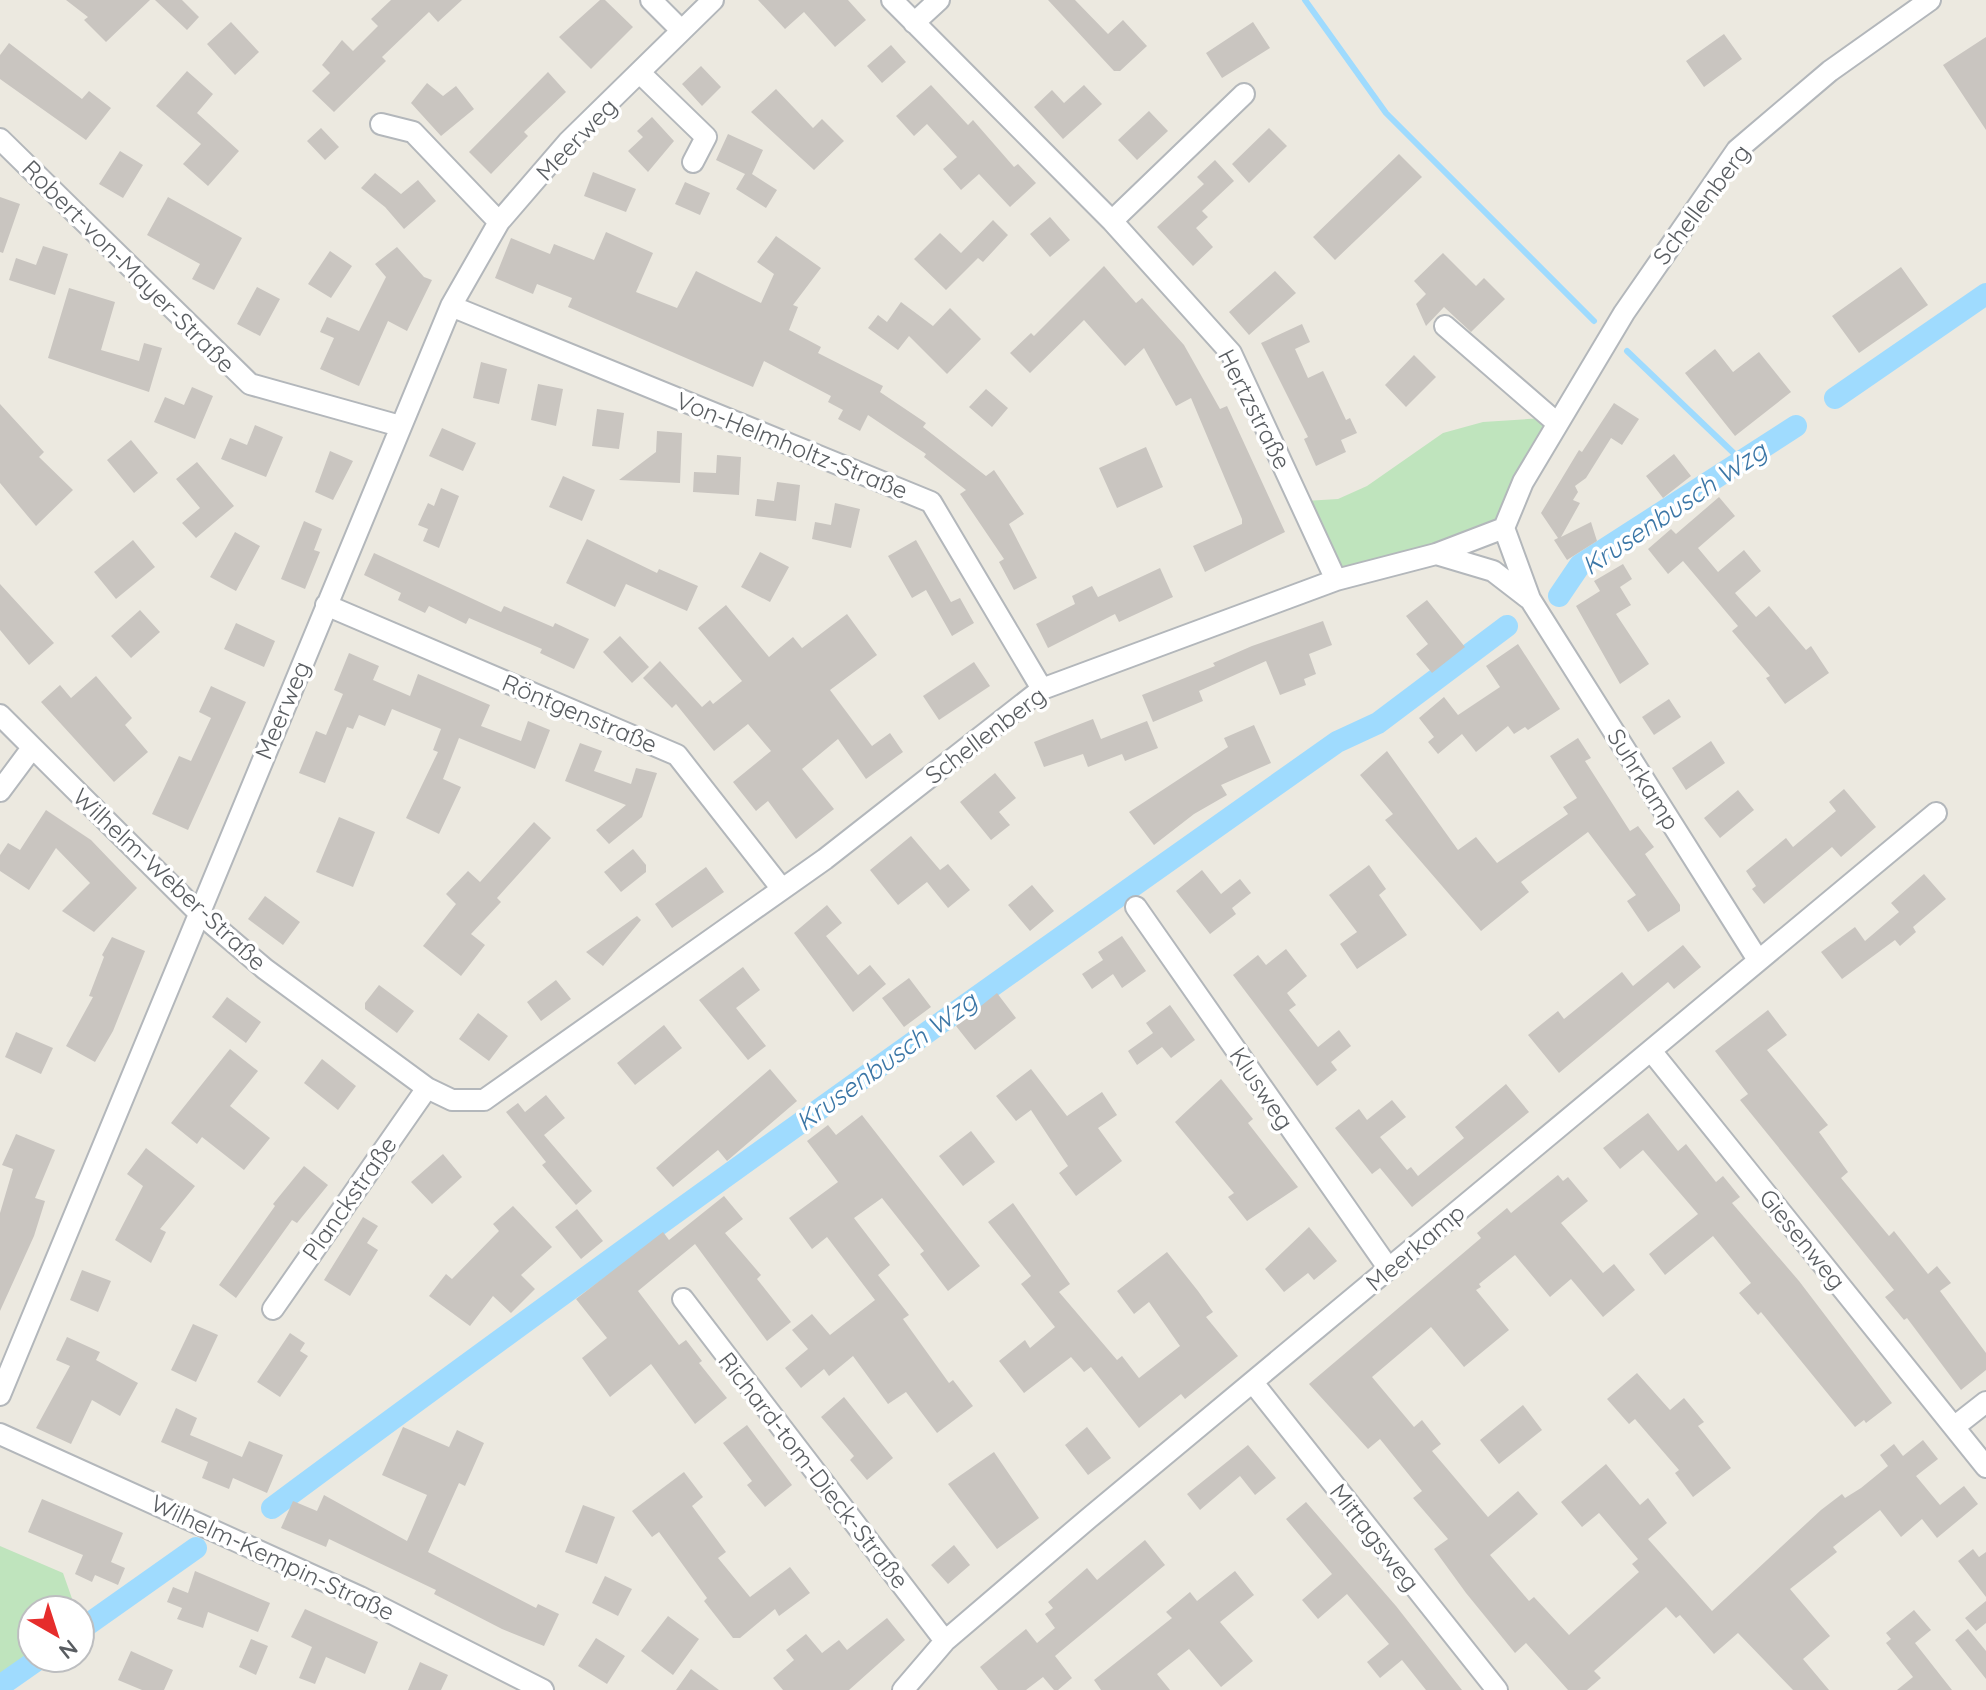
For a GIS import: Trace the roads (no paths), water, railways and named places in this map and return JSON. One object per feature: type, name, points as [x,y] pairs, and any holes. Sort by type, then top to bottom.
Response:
[{"type":"street","points":[[651,0],[681,30]]},
{"type":"street","name":"Meerweg","points":[[0,1395],[451,306],[499,222],[568,142],[713,0]]},
{"type":"street","name":"Hertzstraße","points":[[892,0],[1112,221],[1231,353],[1336,580]]},
{"type":"street","points":[[914,23],[939,0]]},
{"type":"street","name":"Schellenberg","points":[[427,1088],[452,1100],[484,1100],[782,889],[1042,689],[1336,580],[1436,554],[1504,528],[1523,482],[1636,294],[1737,150],[1830,71],[1930,0]]},
{"type":"street","points":[[640,73],[706,137],[693,162]]},
{"type":"street","points":[[1112,221],[1244,94]]},
{"type":"street","points":[[381,124],[413,132],[499,222]]},
{"type":"street","name":"Robert-von-Mayer-Straße","points":[[0,139],[156,296],[250,384],[400,426]]},
{"type":"street","name":"Von-Helmholtz-Straße","points":[[451,306],[931,502],[1042,689]]},
{"type":"street","points":[[1445,326],[1557,423]]},
{"type":"street","name":"Suhrkamp","points":[[1504,528],[1530,599],[1758,960]]},
{"type":"street","name":"Suhrkamp","points":[[1436,554],[1493,571],[1530,599]]},
{"type":"street","name":"Röntgenstraße","points":[[326,605],[677,755],[782,889]]},
{"type":"street","name":"Wilhelm-Weber-Straße","points":[[0,715],[198,912],[265,969],[427,1088]]},
{"type":"street","points":[[0,791],[32,748]]},
{"type":"street","name":"Meerkamp","points":[[903,1690],[945,1641],[1936,813]]},
{"type":"street","name":"Klusweg","points":[[1136,907],[1389,1269]]},
{"type":"street","name":"Giesenweg","points":[[1652,1052],[1986,1467]]},
{"type":"street","name":"Planckstraße","points":[[273,1309],[427,1088]]},
{"type":"street","name":"Richard-tom-Dieck-Straße","points":[[683,1299],[945,1641]]},
{"type":"street","name":"Mittagsweg","points":[[1254,1384],[1497,1690]]},
{"type":"street","points":[[1954,1427],[1986,1402]]},
{"type":"street","name":"Wilhelm-Kempin-Straße","points":[[0,1434],[349,1591],[543,1690]]},
{"type":"waterway","points":[[1305,0],[1386,113],[1594,321]]},
{"type":"waterway","name":"Krusenbusch Wzg","points":[[1835,398],[1986,294]]},
{"type":"waterway","points":[[1627,351],[1743,462]]},
{"type":"waterway","name":"Krusenbusch Wzg","points":[[1559,596],[1580,565],[1796,426]]},
{"type":"waterway","name":"Krusenbusch Wzg","points":[[272,1508],[936,1026],[1337,742],[1378,723],[1507,626]]},
{"type":"waterway","name":"Krusenbusch Wzg","points":[[96,1619],[196,1548]]},
{"type":"waterway","name":"Krusenbusch Wzg","points":[[0,1686],[17,1674]]}]
